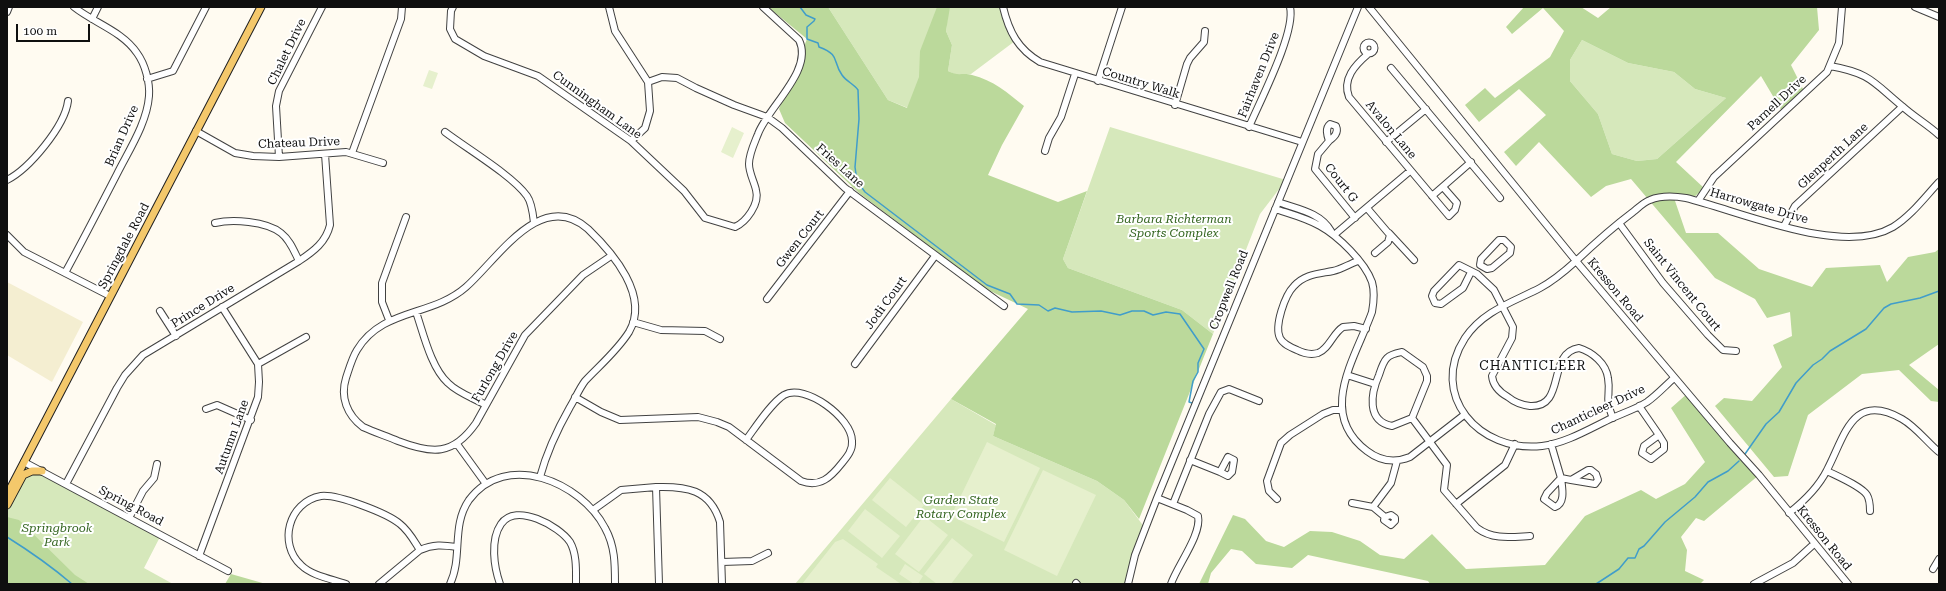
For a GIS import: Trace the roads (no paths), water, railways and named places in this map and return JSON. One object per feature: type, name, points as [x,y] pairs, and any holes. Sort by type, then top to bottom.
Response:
[{"type":"main road","name":"Springdale Road","points":[[7,495],[261,7]]},
{"type":"main road","points":[[7,505],[23,475],[28,472],[42,471]]},
{"type":"street","points":[[7,12],[9,7]]},
{"type":"street","name":"Brian Drive","points":[[65,273],[130,149],[142,122],[149,97],[147,79],[142,61],[130,44],[121,36],[74,7]]},
{"type":"street","points":[[92,19],[98,7]]},
{"type":"street","points":[[147,79],[173,71],[206,7]]},
{"type":"street","name":"Chalet Drive","points":[[279,157],[276,106],[279,91],[322,7]]},
{"type":"street","points":[[352,153],[401,19],[402,7]]},
{"type":"street","name":"Cunningham Lane","points":[[454,7],[451,11],[450,29],[455,39],[484,56],[538,76],[631,141],[684,191],[705,218],[734,228],[742,224],[750,214],[755,202],[757,191],[749,165],[751,153],[759,130],[799,68],[803,52],[800,40],[763,7]]},
{"type":"street","points":[[608,7],[615,31],[648,82],[650,111],[646,128],[631,141]]},
{"type":"street","name":"Country Walk","points":[[1003,7],[1012,35],[1023,50],[1040,62],[1175,105],[1302,142]]},
{"type":"street","points":[[1098,81],[1122,7]]},
{"type":"street","name":"Fairhaven Drive","points":[[1249,127],[1288,35],[1291,17],[1290,7]]},
{"type":"street","name":"Cropwell Road","points":[[1128,584],[1135,555],[1156,498],[1358,7]]},
{"type":"street","name":"Kresson Road","points":[[1369,7],[1576,261],[1848,584]]},
{"type":"street","name":"Parnell Drive","points":[[1698,201],[1714,177],[1818,80],[1830,66],[1839,43],[1842,7]]},
{"type":"street","points":[[1915,7],[1939,17]]},
{"type":"street","points":[[1175,105],[1187,64],[1190,58],[1204,42],[1205,31]]},
{"type":"street","name":"Avalon Lane","points":[[1368,54],[1353,69],[1348,81],[1347,90],[1349,97],[1449,216],[1455,210],[1457,203],[1443,187]]},
{"type":"street","points":[[1830,66],[1854,70],[1874,81],[1902,107],[1939,135]]},
{"type":"street","points":[[1391,68],[1500,198]]},
{"type":"street","points":[[1045,152],[1049,138],[1061,117],[1075,74]]},
{"type":"street","name":"Fries Lane","points":[[648,82],[662,77],[678,78],[734,105],[767,117],[782,128],[850,191],[935,256],[1004,306]]},
{"type":"street","points":[[7,180],[24,170],[41,150],[66,112],[68,101]]},
{"type":"street","name":"Glenperth Lane","points":[[1784,226],[1795,206],[1902,107]]},
{"type":"street","points":[[1386,142],[1426,109]]},
{"type":"street","name":"Chateau Drive","points":[[196,131],[235,152],[253,156],[279,157],[335,152],[352,153],[383,163]]},
{"type":"street","points":[[445,132],[507,177],[523,192],[529,200],[534,223]]},
{"type":"street","name":"Court G","points":[[1329,141],[1318,154],[1315,170],[1355,218]]},
{"type":"street","name":"Prince Drive","points":[[66,484],[126,375],[143,356],[300,261],[320,245],[329,231],[330,225],[325,154]]},
{"type":"street","points":[[1432,196],[1471,162]]},
{"type":"street","points":[[1332,234],[1355,218],[1410,171]]},
{"type":"street","name":"Harrowgate Drive","points":[[1576,261],[1619,223],[1650,200],[1671,195],[1698,201],[1784,226],[1831,237],[1860,237],[1892,227],[1905,217],[1939,182]]},
{"type":"street","name":"Gwen Court","points":[[767,299],[850,191]]},
{"type":"street","points":[[1278,202],[1314,214],[1327,224],[1332,234]]},
{"type":"street","points":[[1367,208],[1414,260]]},
{"type":"street","points":[[1275,209],[1308,220],[1332,234],[1358,261],[1369,275],[1374,293],[1372,312],[1347,375],[1341,398],[1341,410],[1350,434],[1359,445],[1376,457],[1397,461],[1410,457],[1464,415]]},
{"type":"street","points":[[486,484],[457,444],[435,450],[416,448],[363,427],[348,412],[344,400],[345,383],[356,351],[369,334],[389,320],[416,312],[457,295],[520,232],[547,217],[556,216],[574,220],[589,231],[611,256],[632,288],[636,303],[633,322],[618,347],[585,382],[575,397],[553,437],[540,476]]},
{"type":"street","points":[[389,320],[382,302],[382,284],[406,217]]},
{"type":"street","points":[[215,223],[234,220],[266,226],[280,232],[288,240],[300,261]]},
{"type":"street","name":"Saint Vincent Court","points":[[1619,223],[1663,283],[1708,335],[1724,350],[1736,351]]},
{"type":"street","points":[[1375,253],[1390,239],[1388,232]]},
{"type":"street","points":[[7,235],[24,252],[110,296]]},
{"type":"street","points":[[1499,240],[1504,240],[1511,247],[1510,253],[1492,268],[1487,269],[1480,265],[1481,259],[1499,240]]},
{"type":"street","name":"Furlong Drive","points":[[457,444],[468,434],[525,335],[584,275],[611,256]]},
{"type":"street","name":"Jodi Court","points":[[855,364],[935,256]]},
{"type":"street","points":[[1358,261],[1332,271],[1307,276],[1294,286],[1287,296],[1280,315],[1278,331],[1283,342],[1290,347],[1299,351],[1314,354],[1322,351],[1343,327],[1354,326],[1366,330]]},
{"type":"street","name":"Chanticleer Drive","points":[[1576,261],[1540,288],[1503,305],[1491,313],[1465,338],[1457,353],[1453,369],[1452,384],[1455,397],[1464,415],[1473,424],[1494,437],[1515,444],[1540,446],[1566,440],[1639,406],[1653,397],[1674,378]]},
{"type":"street","points":[[1471,272],[1463,288],[1442,304],[1435,303],[1432,296],[1434,291],[1459,265],[1483,278],[1494,290],[1513,327],[1512,338],[1492,376],[1497,388],[1519,404],[1534,406],[1542,404],[1551,396],[1558,369],[1564,356],[1569,351],[1579,348],[1592,353],[1605,370],[1608,378],[1607,403],[1613,418]]},
{"type":"street","points":[[1483,278],[1487,269]]},
{"type":"street","name":"Autumn Lane","points":[[199,556],[251,420],[258,397],[258,364],[222,307]]},
{"type":"street","points":[[160,312],[176,336]]},
{"type":"street","points":[[416,312],[433,359],[442,376],[454,388],[486,405]]},
{"type":"street","points":[[633,322],[661,330],[705,330],[720,339]]},
{"type":"street","points":[[258,364],[306,336]]},
{"type":"street","points":[[1404,352],[1423,367],[1426,372],[1427,381],[1412,418],[1392,426],[1379,422],[1373,411],[1372,402],[1374,384],[1383,364],[1393,354],[1404,352]]},
{"type":"street","points":[[1347,375],[1374,384]]},
{"type":"street","points":[[1173,504],[1209,414],[1221,392],[1229,389],[1259,401]]},
{"type":"street","points":[[575,397],[614,418],[626,420],[698,417],[724,425],[801,482],[812,484],[827,480],[832,476],[849,453],[852,441],[849,428],[839,416],[810,396],[796,392],[787,394],[780,399],[746,440]]},
{"type":"street","points":[[206,409],[217,405],[251,420]]},
{"type":"street","points":[[1639,406],[1659,435]]},
{"type":"street","points":[[1277,499],[1269,492],[1267,481],[1282,443],[1290,435],[1323,414],[1333,410],[1341,410]]},
{"type":"street","points":[[1790,514],[1827,471],[1841,437],[1848,426],[1854,420],[1869,411],[1882,411],[1904,420],[1939,452]]},
{"type":"street","points":[[1412,418],[1447,465],[1444,490],[1482,532],[1502,538],[1530,536]]},
{"type":"street","points":[[1456,504],[1505,465],[1515,444]]},
{"type":"street","points":[[1551,444],[1561,478],[1571,480]]},
{"type":"street","points":[[1190,460],[1220,472]]},
{"type":"street","points":[[1374,507],[1391,483],[1397,461]]},
{"type":"street","name":"Spring Road","points":[[24,462],[228,571]]},
{"type":"street","points":[[129,518],[143,491],[154,478],[157,464]]},
{"type":"street","points":[[1827,471],[1846,480],[1866,493],[1870,502],[1870,511]]},
{"type":"street","points":[[450,584],[456,569],[457,535],[462,512],[469,500],[486,484],[500,478],[525,473],[540,476],[566,489],[593,510],[604,526],[613,548],[615,584]]},
{"type":"street","points":[[593,510],[614,493],[621,490],[682,486],[699,493],[712,506],[717,513],[720,522],[722,584]]},
{"type":"street","points":[[656,487],[659,584]]},
{"type":"street","points":[[346,584],[306,568],[294,557],[289,544],[288,532],[295,512],[302,505],[312,499],[320,496],[336,496],[394,520],[407,530],[420,550]]},
{"type":"street","points":[[1156,498],[1187,510],[1198,516],[1199,519],[1196,532],[1171,584]]},
{"type":"street","points":[[1352,502],[1374,507],[1385,517]]},
{"type":"street","points":[[500,584],[495,561],[496,535],[502,523],[512,517],[522,515],[533,517],[545,522],[560,532],[570,542],[574,551],[576,565],[576,584]]},
{"type":"street","points":[[379,584],[420,550],[430,545],[440,544],[457,547]]},
{"type":"street","points":[[1754,584],[1793,563],[1814,544]]},
{"type":"street","points":[[722,562],[752,561],[768,553]]},
{"type":"street","points":[[1933,569],[1939,559]]},
{"type":"waterway","points":[[800,7],[806,15],[815,19],[807,27],[807,39],[818,43],[819,47],[830,53],[835,59],[842,75],[858,90],[859,119],[855,167],[857,181],[865,192],[987,285],[1010,294],[1017,304],[1039,305],[1048,311],[1055,308],[1072,312],[1101,311],[1120,315],[1132,311],[1144,311],[1153,315],[1166,312],[1180,314],[1204,349],[1198,363],[1198,372],[1193,381],[1189,402],[1192,403]]},
{"type":"waterway","points":[[1745,454],[1766,424],[1779,412],[1796,383],[1813,365],[1830,351],[1866,329],[1884,308],[1891,304],[1920,298],[1939,291]]},
{"type":"waterway","points":[[1596,584],[1619,569],[1628,558],[1635,558],[1639,549],[1644,546],[1665,522],[1695,497],[1708,482],[1728,471],[1739,461]]},
{"type":"waterway","points":[[7,537],[41,559],[72,584]]},
{"type":"district","name":"CHANTICLEER","points":[[1533,366]]},
{"type":"park label","name":"Barbara Richterman Sports Complex","points":[[1174,226]]},
{"type":"park label","name":"Garden State Rotary Complex","points":[[961,507]]},
{"type":"park label","name":"Springbrook Park","points":[[57,535]]}]
